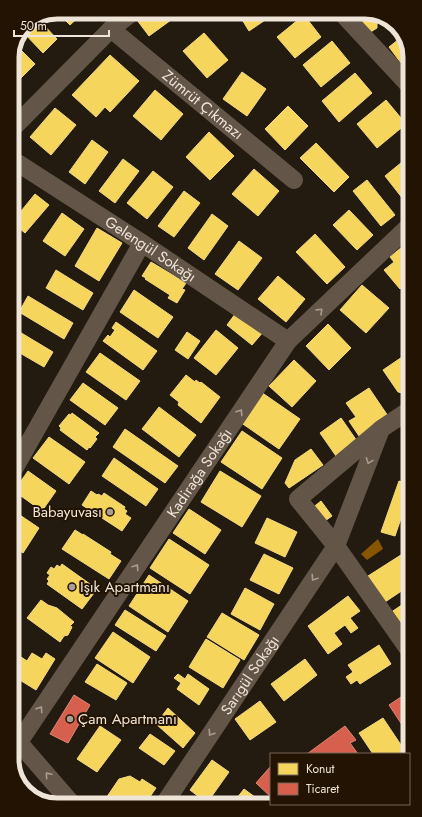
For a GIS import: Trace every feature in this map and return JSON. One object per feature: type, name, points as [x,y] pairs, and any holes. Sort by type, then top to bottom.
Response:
[{"type":"street","points":[[19,122],[111,29],[124,19]]},
{"type":"street","points":[[348,19],[403,79]]},
{"type":"street","name":"Zümrüt Çıkmazı","points":[[111,29],[294,180]]},
{"type":"street","name":"Gelengül Sokağı","points":[[19,164],[142,243],[288,341]]},
{"type":"street","name":"Kadirağa Sokağı","points":[[19,737],[288,341],[403,232]]},
{"type":"street","points":[[19,460],[142,243]]},
{"type":"street","points":[[403,414],[381,429],[298,499],[336,546],[403,640]]},
{"type":"street","name":"Sarıgül Sokağı","points":[[168,798],[336,546],[381,429]]},
{"type":"street","points":[[19,742],[67,798]]},
{"type":"shaded area","points":[[378,539],[383,549],[367,560],[361,554]]},
{"type":"building: Konut","points":[[64,19],[76,19],[70,25]]},
{"type":"building: Konut","points":[[138,19],[172,19],[149,36],[137,20]]},
{"type":"building: Konut","points":[[242,19],[267,19],[249,31]]},
{"type":"building: Konut","points":[[299,19],[307,19],[321,37],[295,58],[277,37]]},
{"type":"building: Konut","points":[[360,19],[379,22],[377,23],[377,28],[369,33]]},
{"type":"building: Konut","points":[[41,23],[57,39],[43,53],[26,35]]},
{"type":"building: Konut","points":[[204,33],[228,60],[207,78],[183,51]]},
{"type":"building: Konut","points":[[399,39],[402,50],[403,66],[389,47]]},
{"type":"building: Konut","points":[[332,41],[350,63],[321,87],[303,65]]},
{"type":"building: Konut","points":[[20,49],[35,64],[19,80]]},
{"type":"building: Konut","points":[[110,55],[139,81],[110,112],[105,107],[96,117],[72,95]]},
{"type":"building: Konut","points":[[242,72],[266,89],[247,116],[223,99]]},
{"type":"building: Konut","points":[[355,73],[372,93],[339,122],[322,101]]},
{"type":"building: Konut","points":[[155,90],[183,114],[161,140],[133,116]]},
{"type":"building: Konut","points":[[386,100],[403,120],[403,126],[377,148],[357,124]]},
{"type":"building: Konut","points":[[288,106],[308,126],[285,150],[265,129]]},
{"type":"building: Konut","points":[[55,108],[76,125],[51,155],[30,137]]},
{"type":"building: Konut","points":[[209,132],[234,156],[210,180],[186,157]]},
{"type":"building: Konut","points":[[92,140],[108,152],[85,184],[69,172]]},
{"type":"building: Konut","points":[[316,143],[349,177],[334,192],[300,158]]},
{"type":"building: Konut","points":[[123,159],[139,171],[115,203],[99,191]]},
{"type":"building: Konut","points":[[403,161],[403,178],[401,180],[403,182],[403,199],[385,176]]},
{"type":"building: Konut","points":[[254,169],[279,191],[258,216],[232,194]]},
{"type":"building: Konut","points":[[153,171],[173,187],[147,219],[127,203]]},
{"type":"building: Konut","points":[[367,180],[395,215],[381,226],[353,191]]},
{"type":"building: Konut","points":[[184,191],[200,203],[174,237],[158,226]]},
{"type":"building: Konut","points":[[35,194],[49,205],[25,233],[19,228],[19,214]]},
{"type":"building: Konut","points":[[349,210],[373,235],[357,250],[333,225]]},
{"type":"building: Konut","points":[[62,213],[84,229],[65,256],[43,241]]},
{"type":"building: Konut","points":[[212,214],[228,226],[204,260],[188,248]]},
{"type":"building: Konut","points":[[97,228],[122,243],[99,281],[75,266]]},
{"type":"building: Konut","points":[[315,234],[345,267],[327,284],[296,252]]},
{"type":"building: Konut","points":[[239,241],[262,258],[238,290],[215,274]]},
{"type":"building: Konut","points":[[403,246],[403,287],[400,289],[384,270],[394,262],[390,257]]},
{"type":"building: Konut","points":[[151,262],[186,283],[182,289],[185,290],[177,303],[168,298],[170,295],[142,276]]},
{"type":"building: Konut","points":[[56,270],[93,293],[83,310],[46,288]]},
{"type":"building: Konut","points":[[278,276],[305,299],[286,322],[258,299]]},
{"type":"building: Konut","points":[[362,285],[389,308],[366,333],[340,310]]},
{"type":"building: Konut","points":[[134,290],[173,317],[158,338],[120,312]]},
{"type":"building: Konut","points":[[28,296],[73,323],[64,339],[19,312]]},
{"type":"building: Konut","points":[[238,310],[264,331],[252,345],[227,325]]},
{"type":"building: Konut","points":[[116,322],[157,351],[143,370],[103,341],[108,335],[110,337],[115,330],[112,328]]},
{"type":"building: Konut","points":[[328,324],[351,348],[329,370],[306,346]]},
{"type":"building: Konut","points":[[216,330],[238,348],[216,375],[194,358]]},
{"type":"building: Konut","points":[[19,332],[53,352],[44,367],[19,352]]},
{"type":"building: Konut","points":[[187,332],[200,341],[188,359],[175,350]]},
{"type":"building: Konut","points":[[100,353],[140,381],[126,400],[86,372]]},
{"type":"building: Konut","points":[[403,356],[403,393],[398,392],[383,370]]},
{"type":"building: Konut","points":[[294,360],[316,381],[292,407],[269,386]]},
{"type":"building: Konut","points":[[186,375],[195,382],[196,380],[200,383],[201,382],[220,397],[201,423],[178,405],[179,402],[170,395]]},
{"type":"building: Konut","points":[[83,383],[118,408],[105,425],[70,400]]},
{"type":"building: Konut","points":[[369,388],[388,416],[359,436],[349,421],[356,417],[346,403]]},
{"type":"building: Konut","points":[[261,392],[300,419],[279,449],[240,422]]},
{"type":"building: Konut","points":[[159,407],[196,435],[179,457],[142,429]]},
{"type":"building: Konut","points":[[72,413],[99,433],[95,437],[97,439],[87,450],[60,430],[61,428],[59,426],[69,414],[71,415]]},
{"type":"building: Konut","points":[[341,418],[357,441],[336,456],[320,433]]},
{"type":"building: Konut","points":[[125,429],[178,466],[165,483],[113,447]]},
{"type":"building: Konut","points":[[242,431],[282,458],[262,489],[221,462]]},
{"type":"building: Konut","points":[[49,437],[85,462],[69,484],[33,458]]},
{"type":"building: Konut","points":[[311,449],[323,465],[289,488],[285,483],[295,460]]},
{"type":"building: Konut","points":[[114,458],[158,489],[146,506],[102,476]]},
{"type":"building: Konut","points":[[28,471],[56,491],[42,511],[19,495],[19,484]]},
{"type":"building: Konut","points":[[220,471],[261,496],[242,527],[201,502]]},
{"type":"building: Konut","points":[[399,481],[403,482],[403,513],[395,536],[381,532]]},
{"type":"building: Konut","name":"Babayuvası","points":[[91,491],[102,496],[104,493],[125,507],[124,509],[127,511],[125,514],[131,518],[122,531],[82,505]]},
{"type":"building: Konut","points":[[321,501],[332,516],[322,523],[311,509]]},
{"type":"building: Konut","points":[[189,509],[221,530],[205,554],[173,533]]},
{"type":"building: Konut","points":[[19,514],[39,528],[23,553],[19,550]]},
{"type":"building: Konut","points":[[267,518],[297,532],[285,557],[255,543]]},
{"type":"building: Konut","points":[[75,530],[111,552],[110,554],[121,561],[109,579],[62,549]]},
{"type":"building: Konut","points":[[169,539],[209,565],[190,594],[150,568]]},
{"type":"building: Konut","points":[[264,554],[293,568],[279,594],[250,580]]},
{"type":"building: Konut","points":[[403,554],[403,590],[385,602],[368,576]]},
{"type":"building: Konut","name":"Işık Apartmanı","points":[[62,564],[97,589],[82,609],[47,584],[49,581],[47,579],[50,575],[47,573],[51,567],[54,569],[57,565],[60,567]]},
{"type":"building: Konut","points":[[149,575],[188,601],[168,632],[129,606]]},
{"type":"building: Konut","points":[[245,588],[274,604],[260,630],[231,614]]},
{"type":"building: Konut","points":[[348,596],[360,611],[350,618],[358,628],[351,633],[345,625],[334,633],[342,644],[328,654],[308,626]]},
{"type":"building: Konut","points":[[41,600],[48,605],[57,608],[74,622],[70,626],[72,627],[68,635],[64,636],[60,642],[27,618]]},
{"type":"building: Konut","points":[[403,604],[403,631],[390,613]]},
{"type":"building: Konut","points":[[125,610],[166,636],[156,651],[115,625]]},
{"type":"building: Konut","points":[[222,613],[259,635],[244,660],[207,637]]},
{"type":"building: Konut","points":[[113,632],[150,657],[133,683],[95,658]]},
{"type":"building: Konut","points":[[206,639],[240,660],[223,688],[189,667]]},
{"type":"building: Konut","points":[[379,645],[391,664],[360,684],[357,680],[351,684],[346,677],[353,672],[348,665]]},
{"type":"building: Konut","points":[[32,653],[42,659],[46,653],[55,659],[36,690],[19,679],[19,660],[21,657],[27,661]]},
{"type":"building: Konut","points":[[305,659],[317,675],[284,701],[271,684]]},
{"type":"building: Konut","points":[[97,664],[127,683],[116,700],[85,682]]},
{"type":"building: Konut","points":[[178,674],[185,679],[188,674],[209,689],[199,705],[177,689],[181,683],[174,678]]},
{"type":"building: Konut","points":[[260,701],[276,722],[250,740],[235,719]]},
{"type":"building: Konut","points":[[168,708],[195,733],[183,748],[156,724]]},
{"type":"building: Konut","points":[[383,718],[403,748],[403,753],[372,753],[359,733]]},
{"type":"building: Konut","points":[[100,726],[121,740],[97,772],[77,759]]},
{"type":"building: Konut","points":[[150,734],[175,751],[164,765],[139,748]]},
{"type":"building: Konut","points":[[212,760],[229,772],[211,798],[200,798],[190,790]]},
{"type":"building: Konut","points":[[130,776],[140,782],[142,779],[156,788],[149,798],[106,798],[119,779]]},
{"type":"building: Konut","points":[[244,789],[256,798],[237,798]]},
{"type":"building: Ticaret","name":"Çam Apartmanı","points":[[74,695],[90,705],[68,743],[50,734]]},
{"type":"building: Ticaret","points":[[403,696],[403,726],[389,705]]},
{"type":"building: Ticaret","points":[[345,726],[356,740],[350,743],[357,753],[308,753]]},
{"type":"building: Ticaret","points":[[270,767],[270,796],[256,783]]},
{"type":"place","name":"Babayuvası","points":[[110,512]]},
{"type":"place","name":"Işık Apartmanı","points":[[72,587]]},
{"type":"place","name":"Çam Apartmanı","points":[[70,719]]}]
